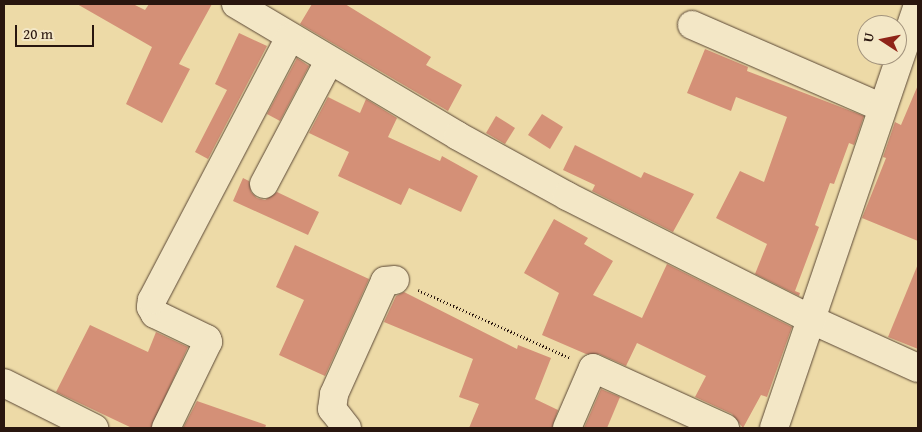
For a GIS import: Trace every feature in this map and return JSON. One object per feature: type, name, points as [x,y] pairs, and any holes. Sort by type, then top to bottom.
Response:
[{"type":"street","points":[[236,4],[329,61],[567,196],[805,338],[918,368]]},
{"type":"street","points":[[774,428],[881,107],[918,5]]},
{"type":"street","points":[[692,25],[881,107]]},
{"type":"street","points":[[166,428],[208,342],[207,339],[155,314],[152,300],[290,37]]},
{"type":"street","points":[[264,184],[329,61]]},
{"type":"street","points":[[347,428],[332,409],[334,394],[385,281],[395,280]]},
{"type":"street","points":[[567,428],[594,368],[725,428]]},
{"type":"street","points":[[4,383],[94,428]]},
{"type":"path","points":[[395,280],[594,368]]},
{"type":"building","points":[[77,4],[133,4],[145,10],[149,4],[212,4],[179,64],[190,69],[162,123],[126,104],[152,47]]},
{"type":"building","points":[[312,4],[345,4],[431,57],[426,65],[462,85],[448,111],[300,24]]},
{"type":"building","points":[[239,33],[267,46],[208,159],[195,152],[227,90],[215,84]]},
{"type":"building","points":[[705,49],[748,67],[747,71],[864,116],[854,145],[849,143],[834,184],[830,183],[815,225],[819,227],[795,291],[800,293],[799,296],[755,274],[767,244],[716,218],[740,171],[764,182],[787,117],[736,97],[731,111],[687,93]]},
{"type":"building","points":[[297,58],[309,66],[280,121],[267,114]]},
{"type":"building","points":[[918,85],[918,241],[862,218],[886,158],[883,157],[895,122],[901,125]]},
{"type":"building","points":[[328,97],[360,113],[366,99],[397,118],[388,137],[440,161],[442,156],[478,176],[461,212],[409,188],[401,205],[338,176],[349,152],[309,133]]},
{"type":"building","points":[[542,114],[563,127],[550,149],[528,135]]},
{"type":"building","points":[[496,116],[515,128],[505,144],[486,133]]},
{"type":"building","points":[[575,145],[641,178],[644,172],[694,194],[673,232],[592,191],[595,185],[563,170]]},
{"type":"building","points":[[243,178],[249,181],[251,192],[257,198],[265,200],[277,192],[319,212],[308,235],[233,201]]},
{"type":"building","points":[[554,219],[588,238],[584,244],[613,261],[593,295],[642,318],[667,264],[792,327],[767,397],[761,395],[743,428],[732,414],[695,397],[706,376],[637,343],[626,366],[599,354],[586,354],[542,335],[559,293],[524,273]]},
{"type":"building","points":[[295,245],[369,279],[325,376],[279,355],[304,300],[276,287]]},
{"type":"building","points":[[918,264],[918,349],[888,337]]},
{"type":"building","points":[[404,292],[517,349],[518,345],[551,358],[535,399],[558,410],[552,428],[469,428],[479,404],[459,397],[473,359],[384,322],[396,296]]},
{"type":"building","points":[[90,325],[148,352],[156,332],[188,347],[151,428],[132,428],[56,392]]},
{"type":"building","points":[[601,389],[620,397],[607,428],[584,428]]},
{"type":"building","points":[[197,401],[266,425],[265,428],[183,428]]}]
